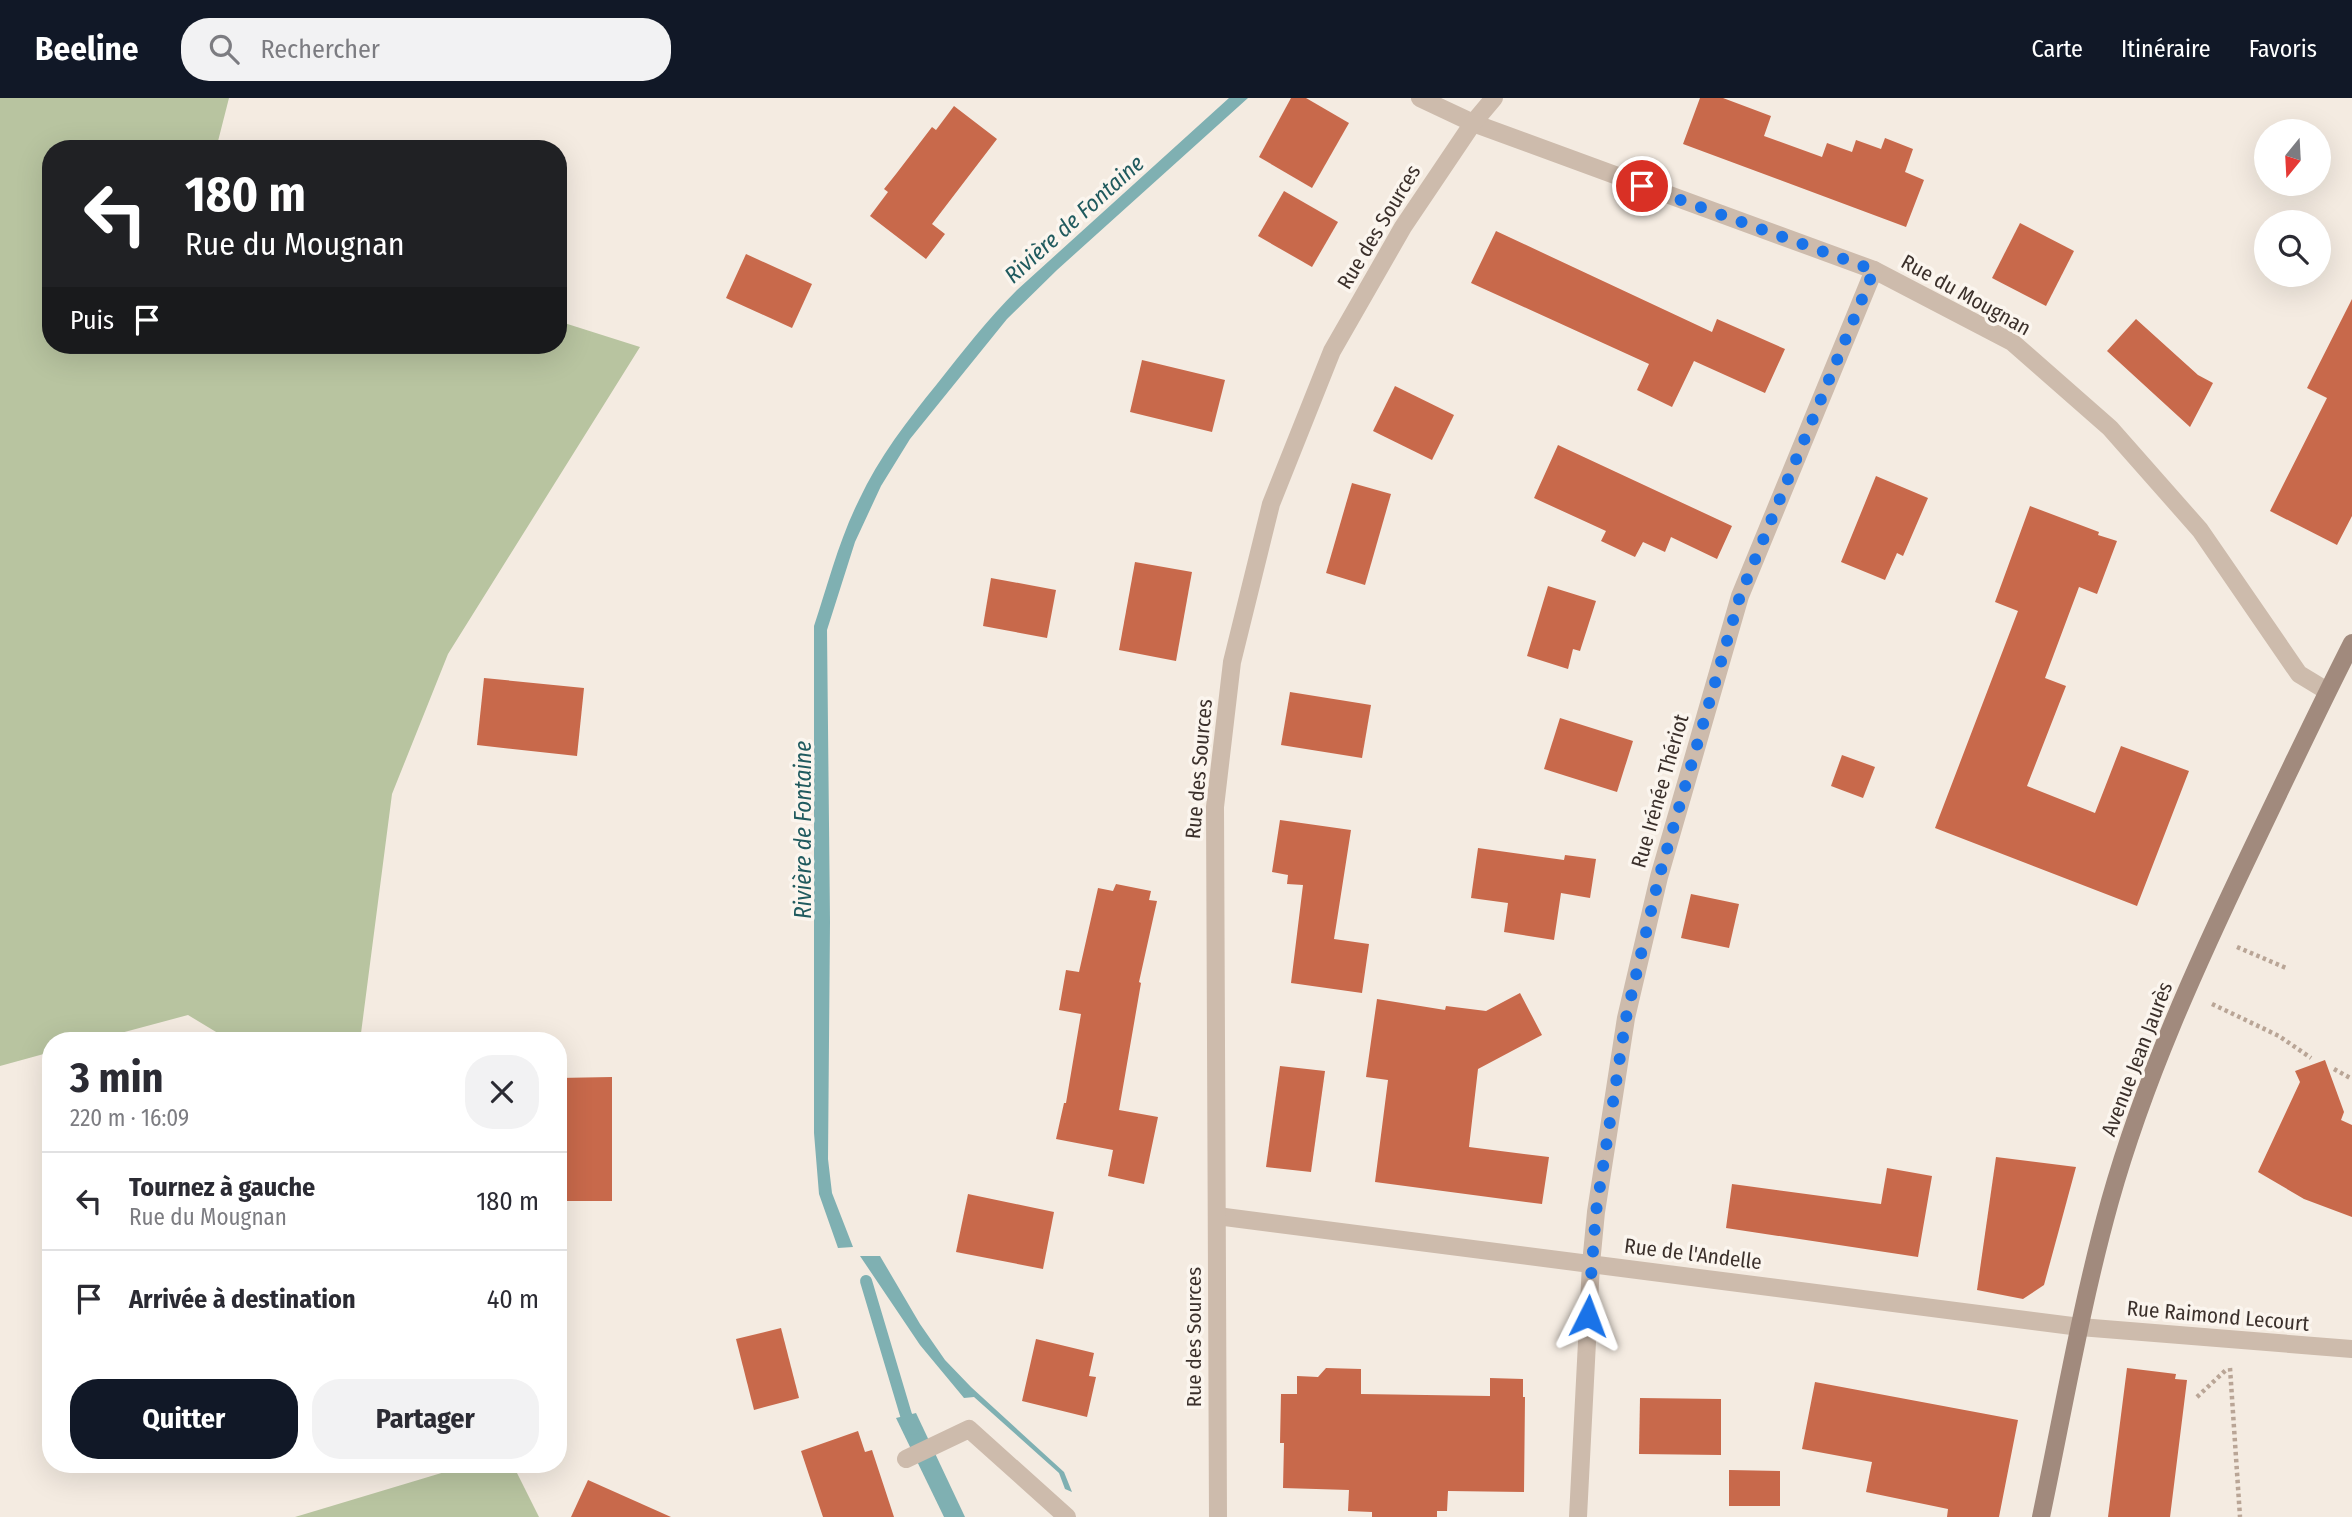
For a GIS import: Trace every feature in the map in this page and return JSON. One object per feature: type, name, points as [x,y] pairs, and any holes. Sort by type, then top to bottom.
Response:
[{"type":"street","name":"Rue du Mougnan","points":[[1420,98],[1473,123],[1874,270],[2012,342],[2110,428],[2200,530],[2299,674],[2327,691]]},
{"type":"street","name":"Rue des Sources","points":[[1218,1517],[1215,807],[1232,662],[1271,504],[1332,351],[1403,227],[1473,123],[1494,98]]},
{"type":"street","name":"Rue Irénée Thériot","points":[[1578,1517],[1596,1212],[1626,1018],[1659,877],[1740,596],[1874,270]]},
{"type":"street","name":"Avenue Jean Jaurès","points":[[2041,1517],[2080,1327],[2110,1201],[2138,1114],[2211,935],[2352,643]]},
{"type":"street","name":"Rue de l'Andelle","points":[[1217,1216],[2080,1327]]},
{"type":"street","name":"Rue Raimond Lecourt","points":[[2080,1327],[2352,1349]]},
{"type":"street","points":[[906,1459],[969,1429],[1067,1517]]},
{"type":"path","points":[[2211,935],[2286,968]]},
{"type":"path","points":[[2231,1013],[2279,1036],[2311,1058]]},
{"type":"path","points":[[2334,1069],[2352,1079]]},
{"type":"path","points":[[2197,1397],[2230,1367],[2240,1517]]},
{"type":"green space","points":[[0,98],[229,98],[218,140],[42,140],[42,354],[567,354],[567,324],[640,347],[448,654],[392,794],[361,1032],[216,1032],[188,1015],[125,1032],[42,1032],[42,1054],[0,1066]]},
{"type":"green space","points":[[441,1473],[517,1473],[539,1517],[295,1517]]},
{"type":"water","points":[[1229,98],[1248,98],[1057,270],[1007,319],[910,439],[881,486],[855,542],[827,630],[830,922],[828,1159],[832,1193],[853,1247],[838,1248],[819,1194],[814,1133],[814,626],[834,562],[852,515],[885,454],[966,347],[1017,290]]},
{"type":"water","points":[[860,1256],[880,1256],[920,1324],[945,1360],[1064,1472],[1072,1492],[1065,1489],[1059,1473],[974,1397],[964,1398],[920,1345]]},
{"type":"water","points":[[916,1413],[965,1517],[944,1517],[896,1418]]},
{"type":"building","points":[[1291,98],[1306,98],[1349,123],[1312,188],[1259,157]]},
{"type":"building","points":[[1700,98],[1723,98],[1771,116],[1764,136],[1822,157],[1827,143],[1852,152],[1856,140],[1881,149],[1885,138],[1913,149],[1905,172],[1924,180],[1906,227],[1683,144]]},
{"type":"building","points":[[954,106],[997,139],[932,224],[945,234],[926,259],[870,216],[888,192],[884,189],[932,127],[936,130]]},
{"type":"building","points":[[1284,191],[1338,222],[1312,267],[1258,236]]},
{"type":"building","points":[[2020,223],[2074,251],[2046,306],[1992,278]]},
{"type":"building","points":[[1496,231],[1712,332],[1717,319],[1785,349],[1765,393],[1694,361],[1672,407],[1637,390],[1649,364],[1471,283]]},
{"type":"building","points":[[746,254],[812,284],[792,328],[726,298]]},
{"type":"building","points":[[2352,299],[2352,516],[2337,545],[2270,511],[2327,398],[2307,388]]},
{"type":"building","points":[[2136,319],[2198,375],[2213,383],[2190,427],[2107,351]]},
{"type":"building","points":[[1142,360],[1225,380],[1212,432],[1130,412]]},
{"type":"building","points":[[1395,386],[1454,415],[1432,460],[1373,431]]},
{"type":"building","points":[[1558,445],[1732,526],[1717,559],[1671,537],[1665,552],[1643,542],[1635,557],[1601,541],[1606,531],[1534,498]]},
{"type":"building","points":[[1876,476],[1928,498],[1903,556],[1897,553],[1885,580],[1841,562]]},
{"type":"building","points":[[1352,483],[1391,494],[1365,585],[1326,573]]},
{"type":"building","points":[[2030,506],[2117,541],[2097,594],[2079,587],[2045,678],[2066,686],[2027,786],[2095,813],[2121,746],[2189,771],[2137,906],[1935,828],[2018,611],[1995,602]]},
{"type":"building","points":[[1135,562],[1192,572],[1176,661],[1119,650]]},
{"type":"building","points":[[991,578],[1056,590],[1047,638],[983,626]]},
{"type":"building","points":[[1548,586],[1596,601],[1580,651],[1573,649],[1568,669],[1527,656]]},
{"type":"building","points":[[484,678],[584,688],[577,756],[477,745]]},
{"type":"building","points":[[1290,692],[1371,705],[1362,758],[1281,745]]},
{"type":"building","points":[[1560,718],[1633,741],[1617,792],[1544,769]]},
{"type":"building","points":[[1842,755],[1875,767],[1863,798],[1831,786]]},
{"type":"building","points":[[1280,820],[1351,830],[1334,939],[1369,944],[1362,993],[1291,983],[1303,885],[1287,884],[1288,875],[1272,872]]},
{"type":"building","points":[[1478,848],[1564,860],[1565,855],[1596,859],[1590,898],[1561,893],[1554,940],[1504,932],[1508,903],[1471,898]]},
{"type":"building","points":[[1116,884],[1151,891],[1149,900],[1157,901],[1139,982],[1141,983],[1119,1110],[1158,1117],[1144,1184],[1108,1176],[1113,1150],[1056,1139],[1066,1103],[1081,1014],[1059,1010],[1066,970],[1079,972],[1098,888],[1113,891]]},
{"type":"building","points":[[1691,894],[1739,904],[1729,948],[1681,938]]},
{"type":"building","points":[[1520,993],[1542,1035],[1478,1069],[1469,1147],[1549,1157],[1542,1204],[1375,1182],[1388,1080],[1366,1077],[1377,999],[1445,1010],[1446,1006],[1486,1011]]},
{"type":"building","points":[[2325,1060],[2344,1112],[2341,1120],[2352,1125],[2352,1217],[2304,1199],[2258,1172],[2300,1082],[2295,1071]]},
{"type":"building","points":[[1280,1066],[1325,1071],[1311,1172],[1266,1167]]},
{"type":"building","points":[[612,1077],[612,1201],[567,1201],[567,1078]]},
{"type":"building","points":[[1996,1157],[2076,1167],[2044,1285],[2023,1299],[1977,1290]]},
{"type":"building","points":[[1887,1168],[1932,1176],[1918,1257],[1726,1228],[1732,1184],[1881,1204]]},
{"type":"building","points":[[968,1194],[1054,1212],[1043,1269],[956,1252]]},
{"type":"building","points":[[781,1328],[799,1398],[754,1410],[736,1339]]},
{"type":"building","points":[[1036,1339],[1094,1353],[1089,1376],[1096,1377],[1087,1417],[1022,1401]]},
{"type":"building","points":[[1326,1368],[1361,1369],[1361,1394],[1490,1396],[1490,1378],[1523,1379],[1524,1492],[1448,1491],[1447,1511],[1437,1511],[1437,1517],[1372,1517],[1372,1512],[1348,1511],[1349,1490],[1283,1488],[1281,1394],[1297,1394],[1297,1376],[1318,1377]]},
{"type":"building","points":[[2127,1368],[2176,1374],[2175,1379],[2187,1380],[2170,1517],[2108,1517]]},
{"type":"building","points":[[1815,1382],[2018,1420],[1999,1517],[1947,1517],[1948,1509],[1866,1492],[1872,1462],[1802,1449]]},
{"type":"building","points":[[1640,1398],[1721,1399],[1721,1455],[1639,1454]]},
{"type":"building","points":[[858,1431],[865,1452],[872,1450],[894,1517],[823,1517],[801,1451]]},
{"type":"building","points":[[1729,1470],[1780,1471],[1780,1506],[1729,1506]]},
{"type":"building","points":[[588,1480],[671,1517],[571,1517]]},
{"type":"waterway","name":"Rivière de Fontaine","points":[[866,1281],[906,1415],[913,1429]]},
{"type":"route","points":[[1588,1316],[1596,1212],[1626,1018],[1659,877],[1740,596],[1874,270],[1642,186]]}]
